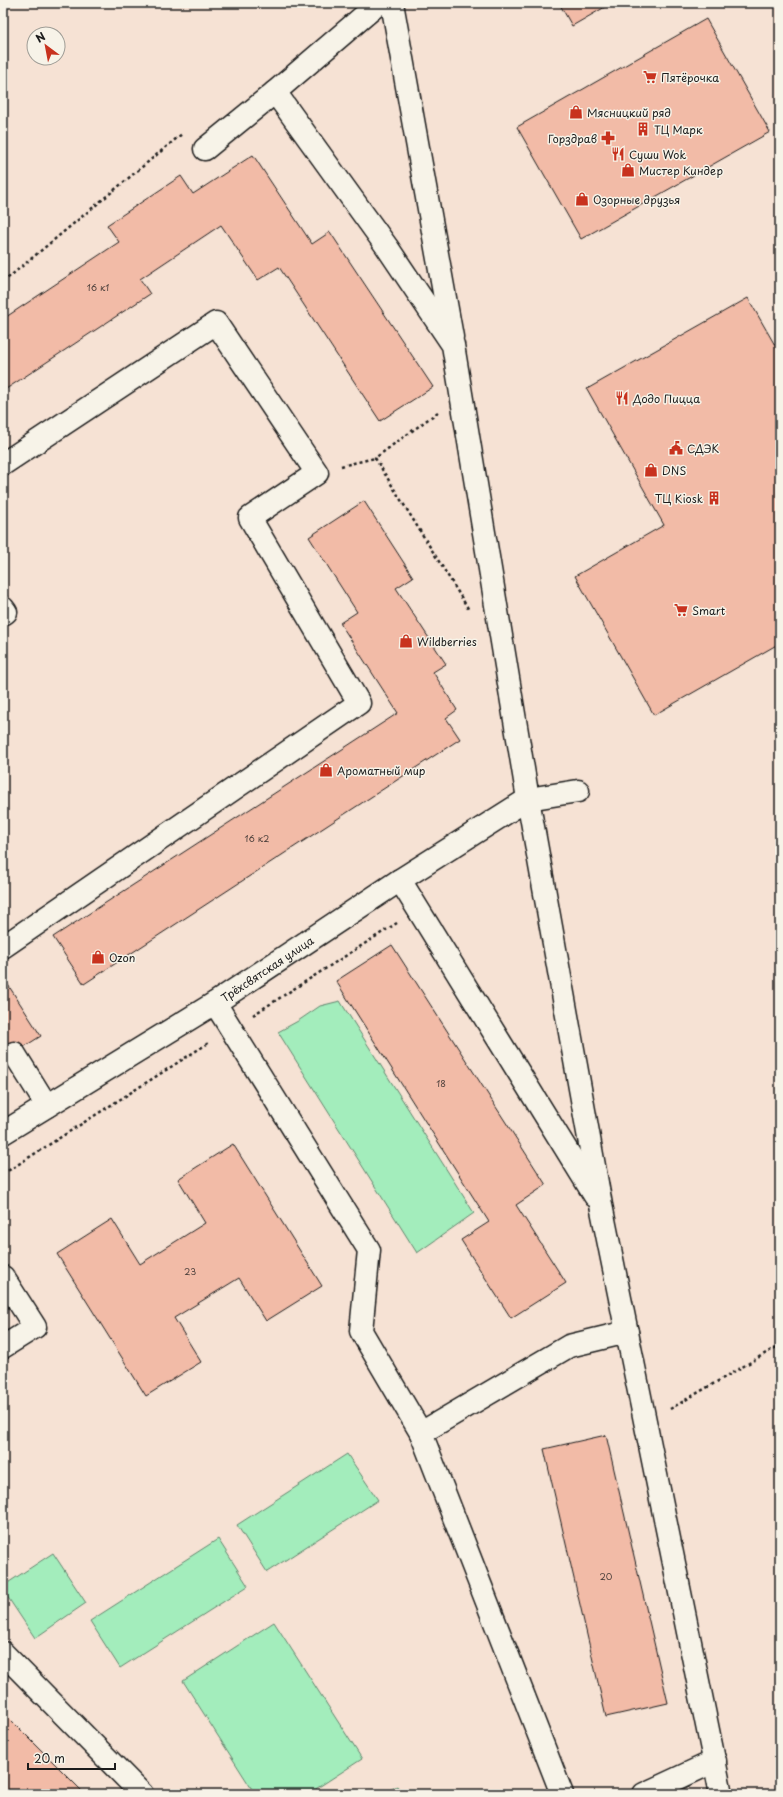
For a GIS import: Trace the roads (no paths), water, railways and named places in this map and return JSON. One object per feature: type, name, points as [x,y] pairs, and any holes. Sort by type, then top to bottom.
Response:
[{"type":"lane","points":[[205,149],[275,92],[379,3]]},
{"type":"lane","points":[[392,3],[462,396],[528,799],[601,1205],[721,1794]]},
{"type":"lane","points":[[275,92],[387,247],[453,345]]},
{"type":"lane","points":[[3,464],[216,323],[317,473],[250,518],[359,703],[3,946]]},
{"type":"lane","points":[[3,608],[6,612],[3,614]]},
{"type":"lane","points":[[528,799],[578,790]]},
{"type":"lane","name":"Трёхсвятская улица","points":[[3,1133],[215,1003],[400,880],[528,799]]},
{"type":"lane","points":[[400,880],[601,1205]]},
{"type":"lane","points":[[215,1003],[369,1250],[361,1331],[421,1433],[562,1794]]},
{"type":"lane","points":[[14,1053],[47,1106]]},
{"type":"lane","points":[[3,1277],[35,1327],[3,1347]]},
{"type":"lane","points":[[421,1433],[569,1346],[627,1332]]},
{"type":"lane","points":[[3,1653],[142,1794]]},
{"type":"lane","points":[[644,1794],[715,1762]]},
{"type":"place","name":"Пятёрочка","points":[[650,77]]},
{"type":"place","name":"Мясницкий ряд","points":[[576,112]]},
{"type":"place","name":"ТЦ Марк","points":[[643,129]]},
{"type":"place","name":"Горздрав","points":[[608,138]]},
{"type":"place","name":"Суши Wok","points":[[618,154]]},
{"type":"place","name":"Мистер Киндер","points":[[628,170]]},
{"type":"place","name":"Озорные друзья","points":[[582,199]]},
{"type":"place","name":"Додо Пицца","points":[[622,398]]},
{"type":"place","name":"СДЭК","points":[[676,448]]},
{"type":"place","name":"DNS","points":[[651,470]]},
{"type":"place","name":"ТЦ Kiosk","points":[[714,498]]},
{"type":"place","name":"Smart","points":[[681,610]]},
{"type":"place","name":"Wildberries","points":[[406,641]]},
{"type":"place","name":"Ароматный мир","points":[[326,770]]},
{"type":"place","name":"Ozon","points":[[98,957]]}]
